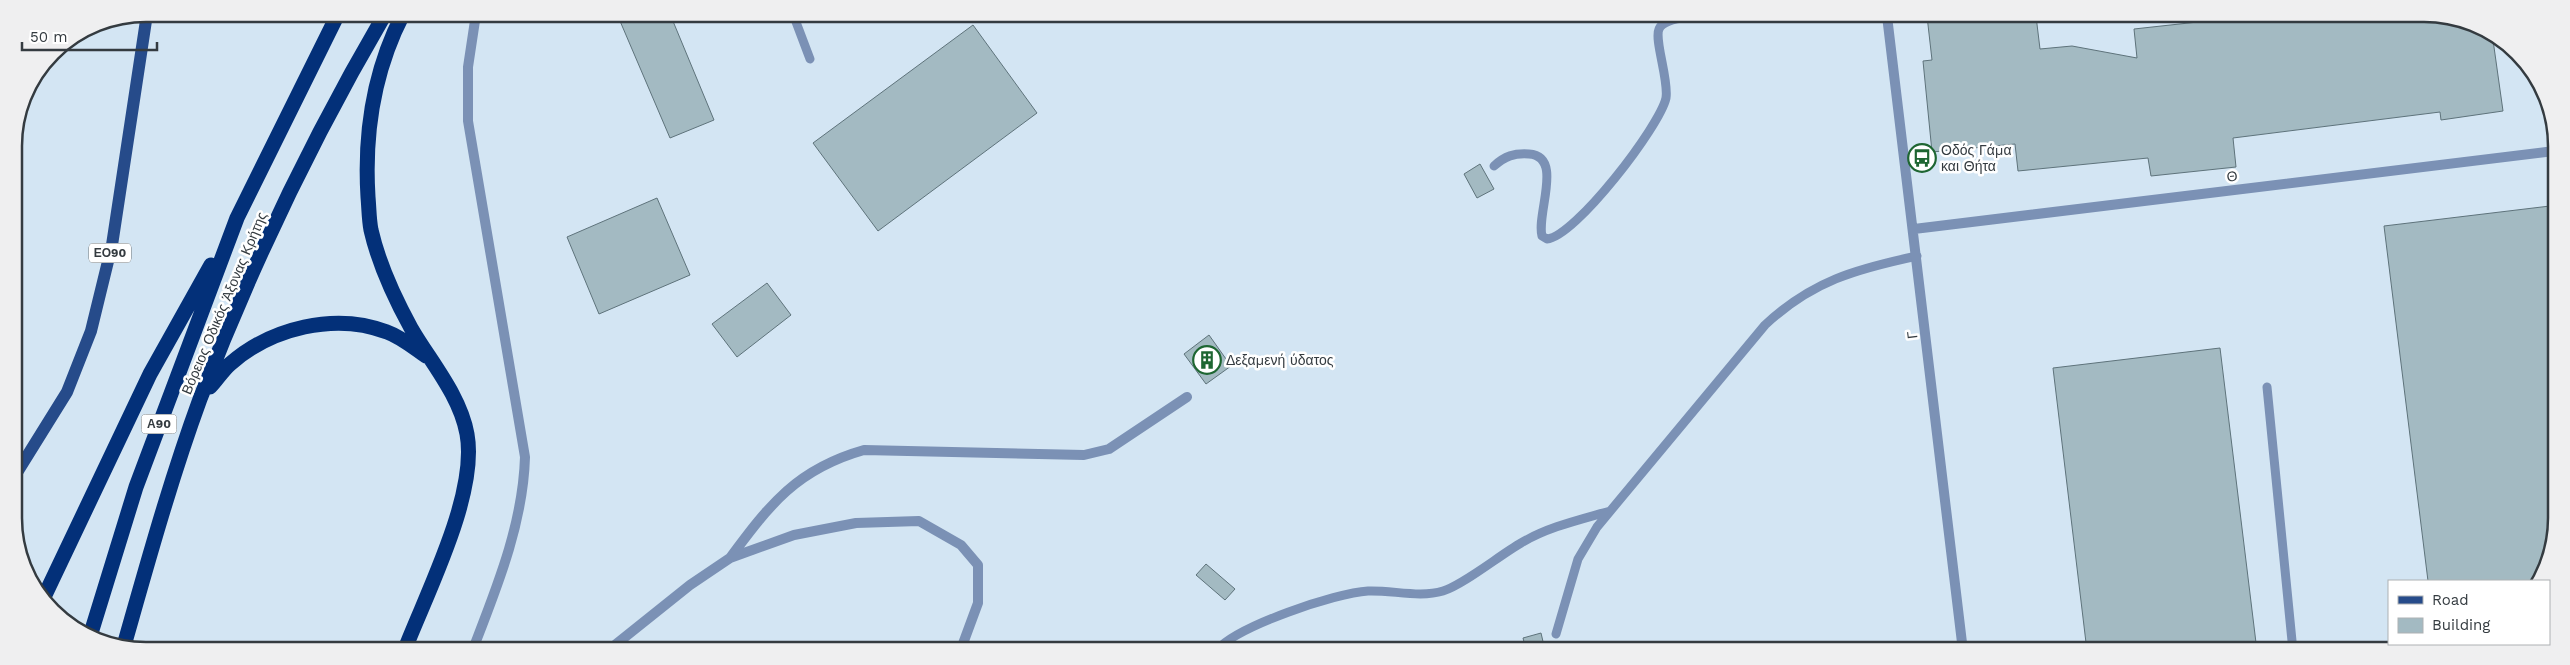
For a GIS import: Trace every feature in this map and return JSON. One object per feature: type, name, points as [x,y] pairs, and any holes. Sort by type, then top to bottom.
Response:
[{"type":"highway","name":"Βόρειος Οδικός Άξονας Κρήτης","points":[[92,630],[136,487],[237,218],[334,23]]},
{"type":"highway","name":"Βόρειος Οδικός Άξονας Κρήτης","points":[[125,640],[152,546],[200,400],[249,279],[301,166],[380,23]]},
{"type":"highway","points":[[398,23],[373,91],[366,162],[371,229],[390,289],[428,357],[451,391],[467,434],[468,474],[458,515],[408,642]]},
{"type":"highway","points":[[47,592],[150,374],[237,218]]},
{"type":"highway","points":[[200,400],[228,365],[245,352],[275,335],[313,325],[352,324],[388,332],[428,357]]},
{"type":"main road","name":"ΕΟ90","points":[[22,464],[68,392],[91,331],[112,245],[146,23]]},
{"type":"street","name":"Γ","points":[[1888,22],[1962,642]]},
{"type":"street","points":[[475,23],[468,67],[469,129],[525,456],[520,507],[513,537],[476,642]]},
{"type":"street","name":"Θ","points":[[1914,229],[2548,152]]},
{"type":"street","points":[[730,558],[768,507],[805,476],[837,458],[864,450],[1084,456],[1109,449],[1187,397]]},
{"type":"street","points":[[619,642],[690,585],[730,558],[794,535],[856,523],[919,521],[961,545],[978,565],[978,603],[964,642]]},
{"type":"lane","points":[[1494,166],[1502,158],[1521,153],[1534,154],[1542,159],[1549,174],[1541,212],[1540,230],[1542,236],[1547,239],[1560,233],[1581,215],[1612,182],[1650,132],[1666,98],[1664,65],[1658,35],[1659,28],[1667,22]]},
{"type":"lane","points":[[796,23],[810,59]]},
{"type":"lane","points":[[1556,634],[1578,559],[1596,527],[1754,336],[1783,309],[1838,276],[1869,266],[1917,256]]},
{"type":"lane","points":[[2267,387],[2293,642]]},
{"type":"lane","points":[[1227,642],[1232,638],[1321,600],[1364,592],[1424,593],[1443,591],[1536,535],[1565,524],[1610,511]]},
{"type":"building","points":[[1928,22],[2037,22],[2040,49],[2072,46],[2137,58],[2134,29],[2197,22],[2424,22],[2463,29],[2494,44],[2503,111],[2441,120],[2440,112],[2233,138],[2236,167],[2151,176],[2148,158],[2018,171],[2015,144],[1932,152],[1923,61],[1932,60]]},
{"type":"building","points":[[621,23],[674,23],[714,120],[670,138]]},
{"type":"building","points":[[973,25],[1037,113],[878,231],[813,143]]},
{"type":"building","points":[[1480,164],[1494,189],[1477,198],[1464,174]]},
{"type":"building","points":[[657,198],[690,275],[599,314],[567,237]]},
{"type":"building","points":[[2548,206],[2548,518],[2543,551],[2531,580],[2428,580],[2384,226]]},
{"type":"building","points":[[767,283],[791,315],[737,357],[712,324]]},
{"type":"building","name":"Δεξαμενή ύδατος","points":[[1209,335],[1231,366],[1206,384],[1184,354]]},
{"type":"building","points":[[2220,348],[2256,642],[2086,642],[2053,368]]},
{"type":"building","points":[[1206,564],[1235,589],[1225,600],[1196,575]]},
{"type":"building","points":[[1541,633],[1543,642],[1524,642],[1523,638]]},
{"type":"place","name":"Οδός Γάμα και Θήτα","points":[[1922,158]]},
{"type":"place","name":"Δεξαμενή ύδατος","points":[[1207,360]]}]
